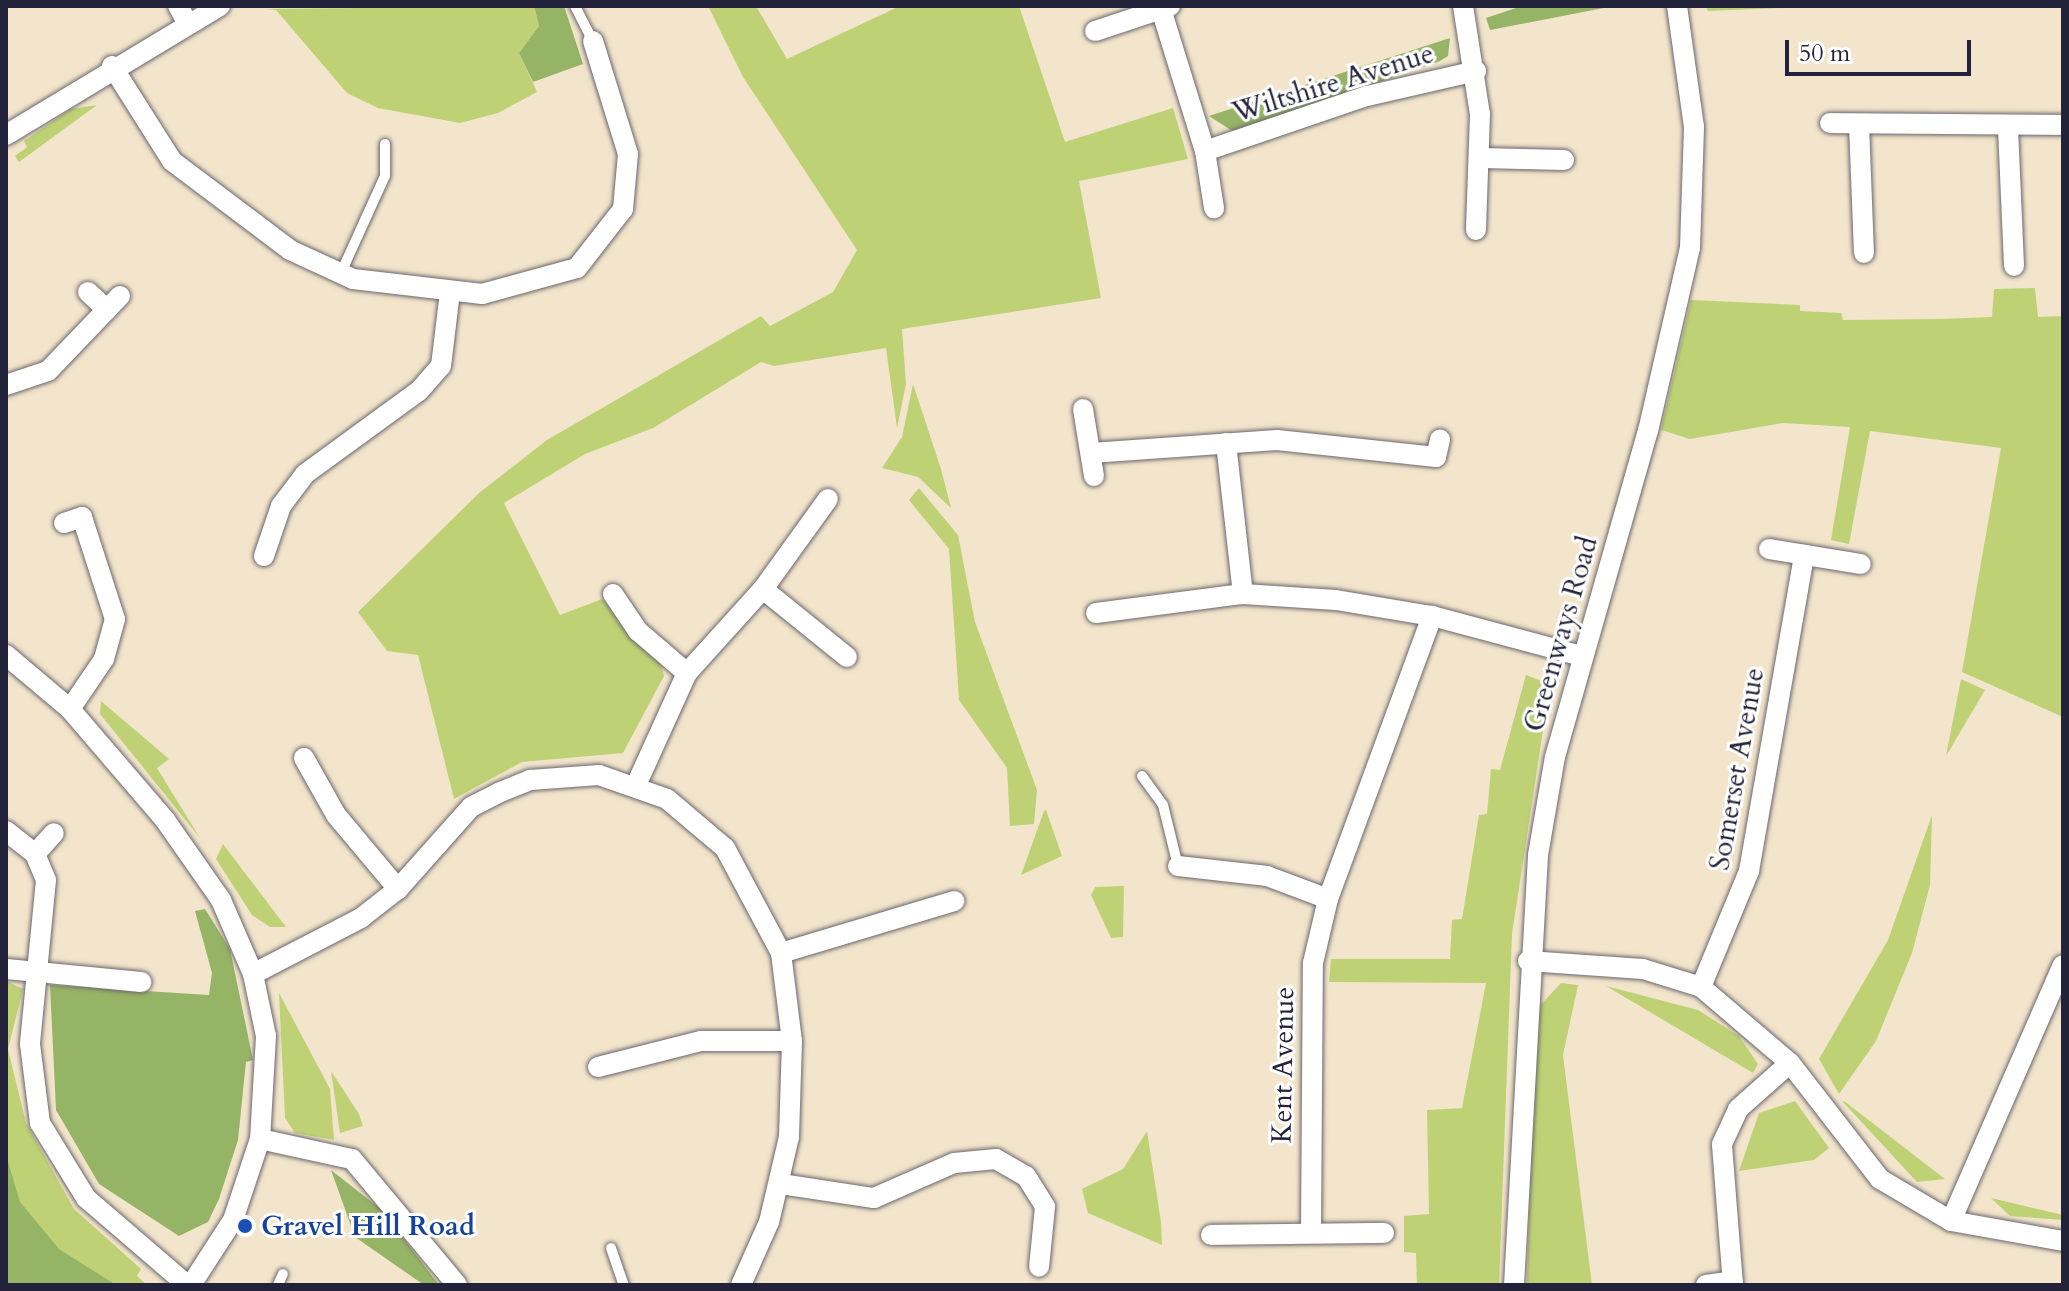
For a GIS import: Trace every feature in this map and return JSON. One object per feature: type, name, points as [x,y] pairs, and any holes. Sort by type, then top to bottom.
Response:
[{"type":"street","points":[[6,135],[183,15],[220,6]]},
{"type":"street","name":"Wiltshire Avenue","points":[[1463,6],[1476,71],[1481,158],[1476,230]]},
{"type":"street","name":"Greenways Road","points":[[1514,1285],[1528,961],[1545,813],[1581,656],[1648,431],[1690,248],[1694,127],[1677,6]]},
{"type":"street","name":"Wiltshire Avenue","points":[[1095,31],[1166,8],[1205,151],[1214,208]]},
{"type":"street","points":[[112,66],[172,161],[290,250],[340,275],[482,294],[553,279],[577,268],[610,234],[623,209],[628,154],[593,41]]},
{"type":"street","name":"Wiltshire Avenue","points":[[1205,151],[1367,96],[1476,71]]},
{"type":"street","points":[[1830,123],[2008,128],[2063,125]]},
{"type":"street","points":[[1859,124],[1864,253]]},
{"type":"street","points":[[2008,128],[2014,266]]},
{"type":"street","points":[[1481,158],[1564,160]]},
{"type":"street","points":[[6,385],[48,371],[114,303],[88,292]]},
{"type":"street","points":[[264,556],[281,506],[305,474],[419,391],[441,366],[450,292]]},
{"type":"street","points":[[1083,409],[1094,476]]},
{"type":"street","points":[[1091,453],[1277,440],[1436,457],[1440,439]]},
{"type":"street","points":[[1226,443],[1243,594]]},
{"type":"street","points":[[637,783],[687,673],[763,589],[828,499]]},
{"type":"street","points":[[64,523],[82,517],[115,619],[110,647],[70,709]]},
{"type":"street","points":[[1769,549],[1861,564]]},
{"type":"street","name":"Somerset Avenue","points":[[1701,987],[1749,871],[1804,555]]},
{"type":"street","points":[[763,589],[847,657]]},
{"type":"street","points":[[613,594],[638,631],[687,673]]},
{"type":"street","points":[[1096,613],[1243,594],[1432,616],[1581,656]]},
{"type":"street","name":"Kent Avenue","points":[[1311,1232],[1308,1007],[1328,899],[1432,616]]},
{"type":"street","points":[[6,655],[70,709],[208,881],[253,974],[266,1036],[260,1139],[233,1220],[189,1285],[86,1198],[40,1123],[30,1044],[47,896],[35,854],[6,831]]},
{"type":"street","points":[[304,772],[361,849],[398,889]]},
{"type":"street","points":[[253,974],[328,938],[398,889],[443,833],[498,793],[564,774],[637,783],[699,820],[725,848],[781,953],[792,1041],[781,1184],[741,1285]]},
{"type":"street","points":[[35,854],[54,833]]},
{"type":"street","points":[[1178,866],[1267,876],[1328,899]]},
{"type":"street","points":[[781,953],[954,901]]},
{"type":"street","points":[[1528,961],[1643,969],[1701,987],[1790,1063],[1880,1179],[1951,1221],[1990,1234],[2063,1241]]},
{"type":"street","points":[[6,969],[141,982]]},
{"type":"street","points":[[1951,1221],[2061,977]]},
{"type":"street","points":[[598,1067],[701,1041],[792,1041]]},
{"type":"street","points":[[1706,1285],[1733,1283],[1722,1144],[1738,1109],[1790,1063]]},
{"type":"street","points":[[260,1139],[352,1159],[457,1285]]},
{"type":"street","points":[[781,1184],[874,1198],[981,1158],[1012,1164],[1054,1205],[1039,1267]]},
{"type":"street","points":[[1211,1235],[1384,1233]]},
{"type":"lane","points":[[575,6],[593,41]]},
{"type":"lane","points":[[340,275],[385,176],[385,144]]},
{"type":"lane","points":[[1142,776],[1163,805],[1178,866]]},
{"type":"lane","points":[[611,1248],[624,1285]]},
{"type":"green space","points":[[534,6],[539,26],[519,53],[537,92],[498,113],[460,123],[378,108],[347,93],[276,10],[266,9]]},
{"type":"green space","points":[[534,6],[564,6],[583,64],[533,82],[519,53],[539,26]]},
{"type":"green space","points":[[708,6],[756,6],[787,59],[900,6],[1019,6],[1065,142],[1173,108],[1188,159],[1079,181],[1101,298],[902,329],[906,384],[897,428],[886,348],[774,366],[761,362],[653,428],[585,454],[504,503],[560,615],[602,599],[660,661],[664,676],[623,753],[522,762],[454,799],[418,655],[387,651],[358,612],[479,493],[547,440],[761,316],[770,326],[833,292],[857,250],[743,77]]},
{"type":"green space","points":[[1522,6],[1614,6],[1490,30],[1486,18]]},
{"type":"green space","points":[[1706,6],[1833,6],[1708,11]]},
{"type":"green space","points":[[1450,38],[1448,56],[1440,61],[1234,132],[1209,116]]},
{"type":"green space","points":[[97,105],[19,162],[15,156],[27,147],[24,141],[71,109]]},
{"type":"green space","points":[[2035,288],[2038,317],[2063,316],[2063,717],[1962,672],[2001,448],[1870,431],[1849,544],[1831,540],[1850,427],[1783,423],[1690,439],[1661,430],[1691,300],[1800,305],[1800,311],[1841,313],[1843,320],[1942,319],[1992,317],[1994,289]]},
{"type":"green space","points":[[913,384],[951,508],[918,477],[882,468],[902,437]]},
{"type":"green space","points":[[919,488],[958,535],[975,622],[1037,790],[1034,824],[1010,826],[1007,768],[959,700],[949,549],[909,500]]},
{"type":"green space","points":[[1526,675],[1544,682],[1547,704],[1512,934],[1499,1285],[1417,1285],[1416,1253],[1404,1252],[1404,1216],[1429,1214],[1427,1110],[1462,1108],[1486,983],[1329,982],[1331,959],[1450,959],[1452,920],[1462,919],[1479,815],[1487,814],[1491,769],[1500,770]]},
{"type":"green space","points":[[1961,679],[1985,690],[1946,756]]},
{"type":"green space","points":[[101,701],[169,759],[157,768],[200,838],[100,714]]},
{"type":"green space","points":[[1044,811],[1062,856],[1021,875]]},
{"type":"green space","points":[[1932,815],[1930,885],[1912,953],[1876,1041],[1839,1094],[1819,1059],[1888,940]]},
{"type":"green space","points":[[223,844],[286,927],[270,927],[252,915],[216,859]]},
{"type":"green space","points":[[1124,886],[1123,937],[1111,938],[1091,895],[1095,887]]},
{"type":"green space","points":[[205,909],[230,949],[253,1060],[246,1062],[238,1140],[219,1199],[208,1222],[179,1236],[99,1184],[56,1110],[50,985],[209,995],[212,973],[195,911]]},
{"type":"green space","points":[[6,981],[23,989],[8,1049],[26,1123],[74,1209],[141,1269],[137,1276],[147,1285],[6,1285]]},
{"type":"green space","points":[[1561,983],[1578,985],[1563,1055],[1592,1285],[1527,1285],[1535,1011]]},
{"type":"green space","points":[[1606,986],[1698,1010],[1739,1036],[1758,1064],[1753,1073]]},
{"type":"green space","points":[[279,993],[330,1089],[334,1140],[295,1133],[285,1118]]},
{"type":"green space","points":[[331,1071],[359,1114],[363,1126],[340,1133]]},
{"type":"green space","points":[[1795,1101],[1829,1148],[1814,1160],[1739,1171],[1759,1113]]},
{"type":"green space","points":[[1844,1101],[1945,1179],[1917,1182]]},
{"type":"green space","points":[[1147,1131],[1162,1245],[1088,1213],[1082,1189],[1123,1169]]},
{"type":"green space","points":[[6,1155],[20,1202],[59,1249],[116,1285],[6,1285]]},
{"type":"green space","points":[[331,1170],[382,1210],[439,1285],[424,1285],[355,1237]]},
{"type":"green space","points":[[1991,1198],[2063,1215],[2063,1220],[2010,1216]]},
{"type":"place","name":"Gravel Hill Road","points":[[245,1226]]}]
